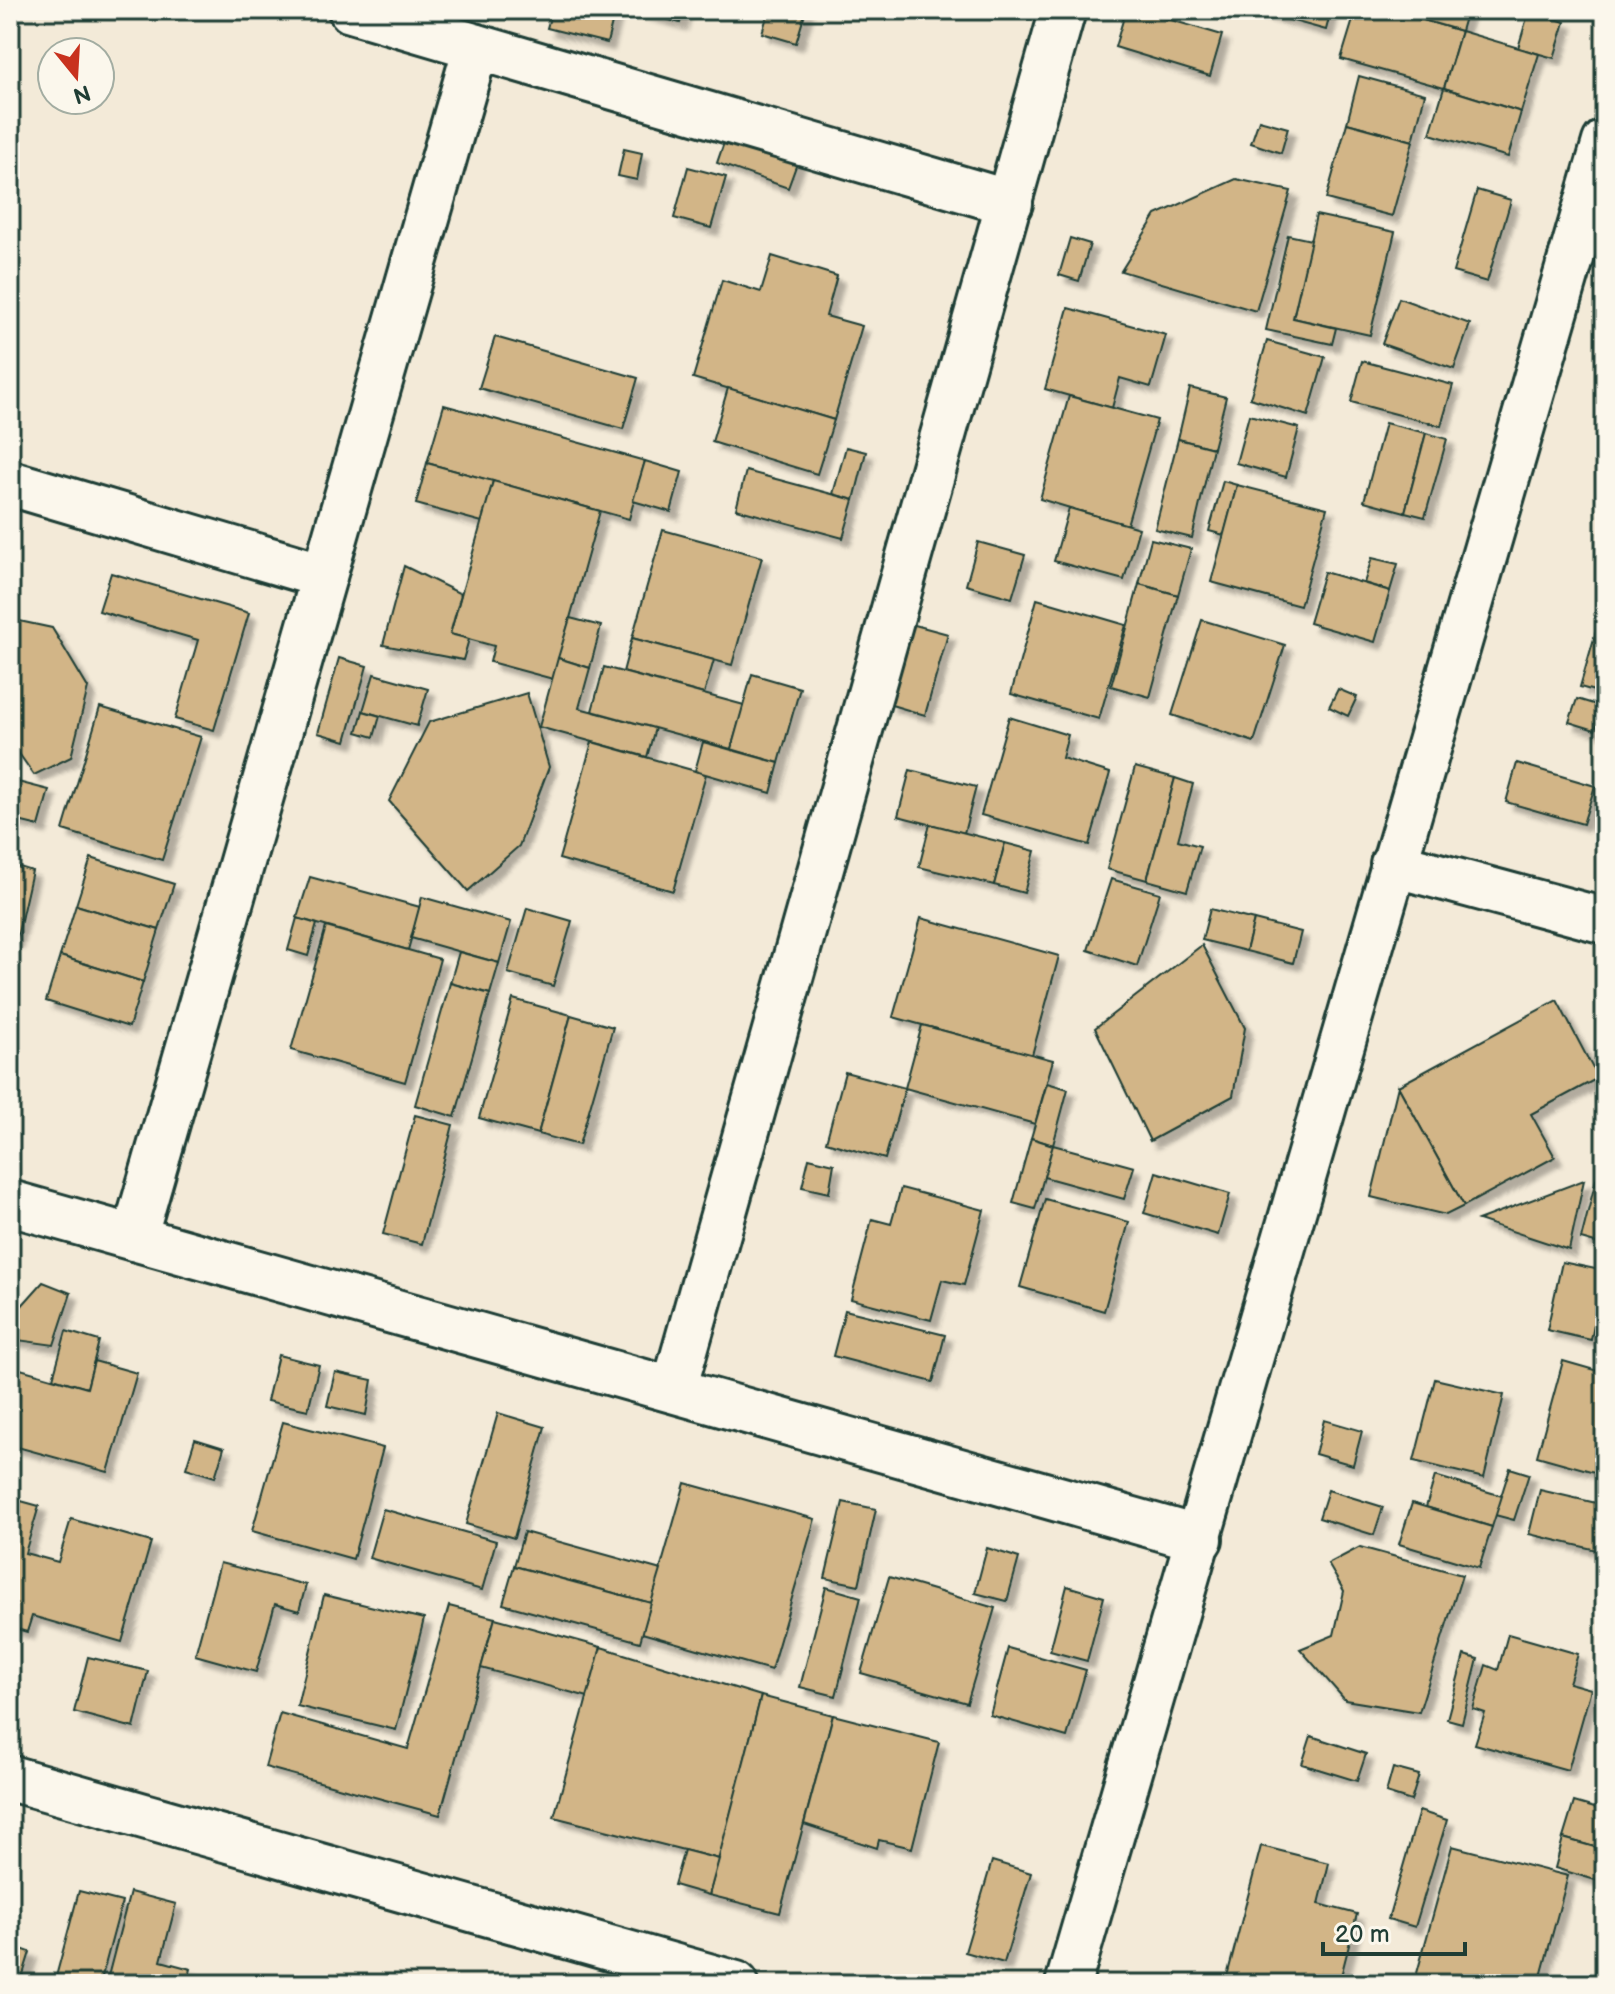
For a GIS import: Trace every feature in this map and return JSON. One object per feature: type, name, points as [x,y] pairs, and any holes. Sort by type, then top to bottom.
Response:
[{"type":"street","points":[[351,10],[1010,203]]},
{"type":"street","points":[[674,1389],[1063,10]]},
{"type":"street","points":[[134,1238],[476,47]]},
{"type":"street","points":[[1068,1984],[1605,142]]},
{"type":"street","points":[[10,483],[324,576]]},
{"type":"street","points":[[1393,864],[1605,921]]},
{"type":"street","points":[[10,1203],[1200,1539]]},
{"type":"street","points":[[10,1778],[736,1984]]},
{"type":"building","points":[[552,10],[615,11],[607,43],[547,28]]},
{"type":"building","points":[[633,10],[684,10],[680,23]]},
{"type":"building","points":[[769,10],[806,10],[796,43],[762,33]]},
{"type":"building","points":[[1126,10],[1137,10],[1222,35],[1210,76],[1115,47]]},
{"type":"building","points":[[1253,10],[1331,10],[1326,30]]},
{"type":"building","points":[[1356,10],[1389,10],[1461,31],[1444,88],[1341,59]]},
{"type":"building","points":[[1389,10],[1467,10],[1461,31]]},
{"type":"building","points":[[1529,11],[1565,22],[1554,58],[1518,48]]},
{"type":"building","points":[[1461,31],[1539,54],[1521,112],[1444,88]]},
{"type":"building","points":[[1359,76],[1425,94],[1413,141],[1347,123]]},
{"type":"building","points":[[1444,88],[1521,112],[1508,157],[1430,134]]},
{"type":"building","points":[[1259,120],[1288,128],[1281,153],[1251,143]]},
{"type":"building","points":[[1347,123],[1413,141],[1392,216],[1326,199]]},
{"type":"building","points":[[728,131],[800,155],[788,188],[717,163]]},
{"type":"building","points":[[624,149],[642,153],[637,180],[618,176]]},
{"type":"building","points":[[688,167],[726,177],[711,228],[674,218]]},
{"type":"building","points":[[1236,179],[1291,191],[1256,311],[1121,271],[1156,215]]},
{"type":"building","points":[[1477,190],[1511,200],[1487,282],[1453,272]]},
{"type":"building","points":[[1316,215],[1395,232],[1370,335],[1293,318]]},
{"type":"building","points":[[1288,235],[1311,240],[1293,318],[1336,328],[1332,344],[1266,330]]},
{"type":"building","points":[[1070,238],[1090,244],[1079,281],[1059,275]]},
{"type":"building","points":[[772,256],[837,276],[826,316],[862,326],[834,420],[693,378],[722,280],[761,292]]},
{"type":"building","points":[[1399,298],[1470,324],[1454,369],[1382,344]]},
{"type":"building","points":[[1068,308],[1166,335],[1151,387],[1120,378],[1112,408],[1045,389]]},
{"type":"building","points":[[495,337],[638,378],[623,429],[479,388]]},
{"type":"building","points":[[1267,341],[1325,357],[1308,416],[1250,398]]},
{"type":"building","points":[[1362,361],[1453,385],[1441,426],[1351,402]]},
{"type":"building","points":[[728,388],[834,420],[817,474],[712,442]]},
{"type":"building","points":[[1190,388],[1226,397],[1213,448],[1178,439]]},
{"type":"building","points":[[1069,396],[1157,420],[1127,525],[1040,499]]},
{"type":"building","points":[[444,405],[645,461],[629,519],[427,463]]},
{"type":"building","points":[[1249,415],[1299,428],[1286,477],[1236,463]]},
{"type":"building","points":[[1385,423],[1426,433],[1405,512],[1364,501]]},
{"type":"building","points":[[1426,433],[1447,439],[1425,517],[1405,512]]},
{"type":"building","points":[[1178,439],[1213,448],[1192,538],[1155,529]]},
{"type":"building","points":[[846,447],[866,452],[854,500],[833,494]]},
{"type":"building","points":[[645,461],[682,472],[671,512],[633,501]]},
{"type":"building","points":[[427,463],[493,481],[482,522],[416,504]]},
{"type":"building","points":[[746,471],[854,500],[843,538],[736,509]]},
{"type":"building","points":[[493,481],[600,511],[553,679],[490,662],[494,646],[450,634]]},
{"type":"building","points":[[1223,481],[1237,485],[1224,535],[1209,531]]},
{"type":"building","points":[[1237,485],[1327,508],[1300,606],[1211,582]]},
{"type":"building","points":[[1069,508],[1139,528],[1124,580],[1054,561]]},
{"type":"building","points":[[663,530],[762,557],[732,665],[632,638]]},
{"type":"building","points":[[1151,539],[1191,549],[1178,595],[1139,584]]},
{"type":"building","points":[[978,542],[1025,555],[1012,598],[966,585]]},
{"type":"building","points":[[1372,558],[1398,564],[1390,591],[1364,583]]},
{"type":"building","points":[[404,566],[461,594],[450,634],[469,639],[463,660],[383,645]]},
{"type":"building","points":[[1324,572],[1390,591],[1375,642],[1309,623]]},
{"type":"building","points":[[111,573],[249,613],[214,730],[175,719],[198,640],[99,611]]},
{"type":"building","points":[[1139,584],[1178,595],[1150,697],[1111,686]]},
{"type":"building","points":[[1037,599],[1126,625],[1099,719],[1011,694]]},
{"type":"building","points":[[1605,600],[1605,694],[1580,687]]},
{"type":"building","points":[[570,618],[601,626],[590,668],[558,658]]},
{"type":"building","points":[[10,619],[52,628],[88,688],[71,757],[34,775],[13,745],[10,748]]},
{"type":"building","points":[[1202,620],[1285,645],[1254,742],[1172,715]]},
{"type":"building","points":[[911,624],[948,634],[925,715],[888,704]]},
{"type":"building","points":[[632,638],[714,660],[704,694],[623,672]]},
{"type":"building","points":[[339,658],[367,666],[346,741],[318,733]]},
{"type":"building","points":[[558,658],[590,668],[579,708],[655,728],[647,757],[539,727]]},
{"type":"building","points":[[604,667],[744,705],[731,749],[592,711]]},
{"type":"building","points":[[374,674],[428,689],[417,726],[363,711]]},
{"type":"building","points":[[752,674],[800,688],[779,763],[731,749]]},
{"type":"building","points":[[1338,689],[1357,697],[1348,716],[1329,707]]},
{"type":"building","points":[[527,693],[549,767],[519,846],[468,891],[389,801],[429,722]]},
{"type":"building","points":[[1577,699],[1603,707],[1595,730],[1569,722]]},
{"type":"building","points":[[100,707],[201,737],[162,860],[63,830]]},
{"type":"building","points":[[363,711],[380,716],[374,737],[357,732]]},
{"type":"building","points":[[1009,717],[1068,735],[1062,758],[1110,773],[1089,845],[981,815]]},
{"type":"building","points":[[592,742],[706,774],[673,891],[559,859]]},
{"type":"building","points":[[703,742],[779,763],[771,793],[695,771]]},
{"type":"building","points":[[1517,763],[1595,786],[1583,824],[1506,802]]},
{"type":"building","points":[[1135,767],[1175,778],[1147,880],[1107,869]]},
{"type":"building","points":[[910,770],[976,787],[964,833],[898,816]]},
{"type":"building","points":[[1175,778],[1193,784],[1178,840],[1200,846],[1187,891],[1147,880]]},
{"type":"building","points":[[10,780],[49,790],[39,826],[10,819]]},
{"type":"building","points":[[930,824],[1005,843],[994,885],[919,867]]},
{"type":"building","points":[[1005,843],[1035,851],[1024,893],[994,885]]},
{"type":"building","points":[[91,858],[174,884],[159,930],[76,905]]},
{"type":"building","points":[[10,864],[32,871],[16,942],[10,940]]},
{"type":"building","points":[[310,877],[420,907],[408,950],[297,918]]},
{"type":"building","points":[[1111,879],[1160,893],[1137,966],[1088,950]]},
{"type":"building","points":[[422,897],[511,922],[499,963],[411,938]]},
{"type":"building","points":[[76,905],[159,930],[143,982],[60,956]]},
{"type":"building","points":[[527,908],[572,921],[553,986],[508,973]]},
{"type":"building","points":[[1210,909],[1254,920],[1246,951],[1202,940]]},
{"type":"building","points":[[297,918],[317,924],[308,956],[288,950]]},
{"type":"building","points":[[921,918],[1059,956],[1032,1055],[893,1017]]},
{"type":"building","points":[[1254,920],[1301,932],[1293,963],[1246,951]]},
{"type":"building","points":[[326,927],[440,959],[405,1082],[291,1050]]},
{"type":"building","points":[[1202,945],[1245,1028],[1233,1096],[1150,1141],[1095,1028]]},
{"type":"building","points":[[459,952],[499,963],[490,994],[450,983]]},
{"type":"building","points":[[60,956],[143,982],[129,1027],[46,1001]]},
{"type":"building","points":[[450,983],[490,994],[455,1117],[415,1105]]},
{"type":"building","points":[[513,999],[571,1015],[538,1134],[479,1118]]},
{"type":"building","points":[[1557,1000],[1598,1078],[1531,1114],[1555,1157],[1464,1206],[1398,1086]]},
{"type":"building","points":[[571,1015],[613,1027],[579,1145],[538,1134]]},
{"type":"building","points":[[922,1025],[1053,1060],[1035,1124],[905,1088]]},
{"type":"building","points":[[845,1072],[905,1088],[885,1159],[826,1142]]},
{"type":"building","points":[[1047,1083],[1068,1089],[1053,1145],[1031,1138]]},
{"type":"building","points":[[1398,1086],[1464,1206],[1446,1215],[1371,1197]]},
{"type":"building","points":[[415,1115],[453,1125],[422,1244],[383,1234]]},
{"type":"building","points":[[1031,1138],[1053,1145],[1035,1209],[1013,1203]]},
{"type":"building","points":[[1605,1144],[1605,1235],[1602,1245],[1581,1239]]},
{"type":"building","points":[[1053,1145],[1134,1167],[1124,1199],[1044,1177]]},
{"type":"building","points":[[809,1158],[834,1164],[829,1193],[802,1187]]},
{"type":"building","points":[[1156,1172],[1230,1194],[1218,1235],[1144,1213]]},
{"type":"building","points":[[1584,1180],[1569,1250],[1478,1220]]},
{"type":"building","points":[[901,1188],[984,1210],[964,1285],[942,1280],[931,1320],[851,1299],[872,1219],[891,1224]]},
{"type":"building","points":[[1045,1199],[1129,1222],[1104,1311],[1020,1287]]},
{"type":"building","points":[[1605,1235],[1605,1264],[1598,1263]]},
{"type":"building","points":[[1562,1262],[1605,1271],[1591,1340],[1547,1330]]},
{"type":"building","points":[[43,1282],[71,1293],[54,1345],[10,1339],[10,1319]]},
{"type":"building","points":[[845,1310],[945,1335],[933,1382],[833,1356]]},
{"type":"building","points":[[66,1331],[99,1341],[87,1388],[53,1378]]},
{"type":"building","points":[[278,1355],[319,1365],[308,1410],[267,1401]]},
{"type":"building","points":[[94,1361],[137,1373],[108,1472],[10,1445],[10,1366],[87,1388]]},
{"type":"building","points":[[1563,1361],[1605,1373],[1605,1475],[1537,1456]]},
{"type":"building","points":[[335,1372],[372,1380],[366,1415],[327,1406]]},
{"type":"building","points":[[1435,1379],[1504,1395],[1484,1478],[1414,1461]]},
{"type":"building","points":[[498,1413],[545,1427],[514,1538],[466,1524]]},
{"type":"building","points":[[1324,1420],[1362,1431],[1353,1465],[1315,1454]]},
{"type":"building","points":[[283,1422],[383,1448],[353,1559],[252,1531]]},
{"type":"building","points":[[195,1439],[224,1448],[215,1477],[186,1468]]},
{"type":"building","points":[[1510,1468],[1529,1474],[1514,1520],[1495,1515]]},
{"type":"building","points":[[1435,1476],[1502,1496],[1492,1527],[1426,1507]]},
{"type":"building","points":[[685,1483],[815,1519],[771,1670],[642,1633]]},
{"type":"building","points":[[1328,1490],[1383,1507],[1374,1535],[1319,1518]]},
{"type":"building","points":[[1540,1490],[1605,1505],[1605,1552],[1529,1534]]},
{"type":"building","points":[[10,1498],[39,1506],[25,1553],[58,1562],[71,1519],[151,1542],[122,1642],[32,1616],[27,1632],[10,1627]]},
{"type":"building","points":[[843,1502],[876,1509],[859,1585],[825,1578]]},
{"type":"building","points":[[1412,1503],[1492,1527],[1479,1568],[1399,1544]]},
{"type":"building","points":[[383,1509],[496,1541],[482,1590],[369,1558]]},
{"type":"building","points":[[524,1532],[661,1570],[651,1603],[514,1566]]},
{"type":"building","points":[[1360,1547],[1462,1575],[1419,1712],[1345,1700],[1300,1649],[1334,1635],[1344,1591],[1328,1564]]},
{"type":"building","points":[[987,1548],[1019,1558],[1007,1601],[975,1593]]},
{"type":"building","points":[[220,1563],[306,1585],[299,1611],[275,1604],[256,1672],[195,1655]]},
{"type":"building","points":[[514,1566],[651,1603],[640,1642],[503,1604]]},
{"type":"building","points":[[889,1577],[995,1608],[967,1703],[861,1673]]},
{"type":"building","points":[[1067,1586],[1104,1597],[1087,1661],[1050,1651]]},
{"type":"building","points":[[826,1587],[861,1597],[836,1696],[800,1687]]},
{"type":"building","points":[[324,1595],[424,1619],[396,1730],[297,1706]]},
{"type":"building","points":[[449,1606],[495,1618],[440,1815],[265,1767],[280,1713],[408,1749]]},
{"type":"building","points":[[495,1618],[601,1647],[588,1697],[481,1668]]},
{"type":"building","points":[[1508,1634],[1578,1654],[1569,1683],[1591,1689],[1568,1770],[1475,1744],[1485,1713],[1473,1709],[1486,1665],[1498,1670]]},
{"type":"building","points":[[601,1647],[761,1696],[719,1859],[554,1817]]},
{"type":"building","points":[[1008,1648],[1086,1670],[1067,1737],[990,1715]]},
{"type":"building","points":[[1464,1655],[1478,1659],[1462,1723],[1447,1719]]},
{"type":"building","points":[[88,1657],[148,1671],[134,1728],[74,1712]]},
{"type":"building","points":[[761,1696],[833,1715],[780,1913],[709,1895]]},
{"type":"building","points":[[833,1715],[939,1742],[912,1848],[879,1840],[877,1848],[804,1824]]},
{"type":"building","points":[[1311,1736],[1366,1754],[1357,1781],[1302,1764]]},
{"type":"building","points":[[1393,1768],[1419,1775],[1411,1801],[1386,1793]]},
{"type":"building","points":[[1574,1802],[1605,1811],[1605,1850],[1563,1838]]},
{"type":"building","points":[[1419,1811],[1447,1820],[1415,1927],[1388,1919]]},
{"type":"building","points":[[1563,1838],[1605,1850],[1605,1883],[1555,1868]]},
{"type":"building","points":[[1261,1846],[1329,1863],[1319,1904],[1357,1914],[1339,1984],[1225,1984]]},
{"type":"building","points":[[1452,1846],[1568,1876],[1539,1984],[1414,1984]]},
{"type":"building","points":[[684,1850],[719,1859],[709,1895],[674,1885]]},
{"type":"building","points":[[992,1861],[1031,1873],[1004,1963],[965,1952]]},
{"type":"building","points":[[79,1891],[122,1902],[100,1984],[54,1984]]},
{"type":"building","points":[[130,1892],[176,1904],[161,1961],[191,1969],[187,1984],[106,1984]]},
{"type":"building","points":[[10,1945],[30,1952],[20,1984],[10,1984]]}]
